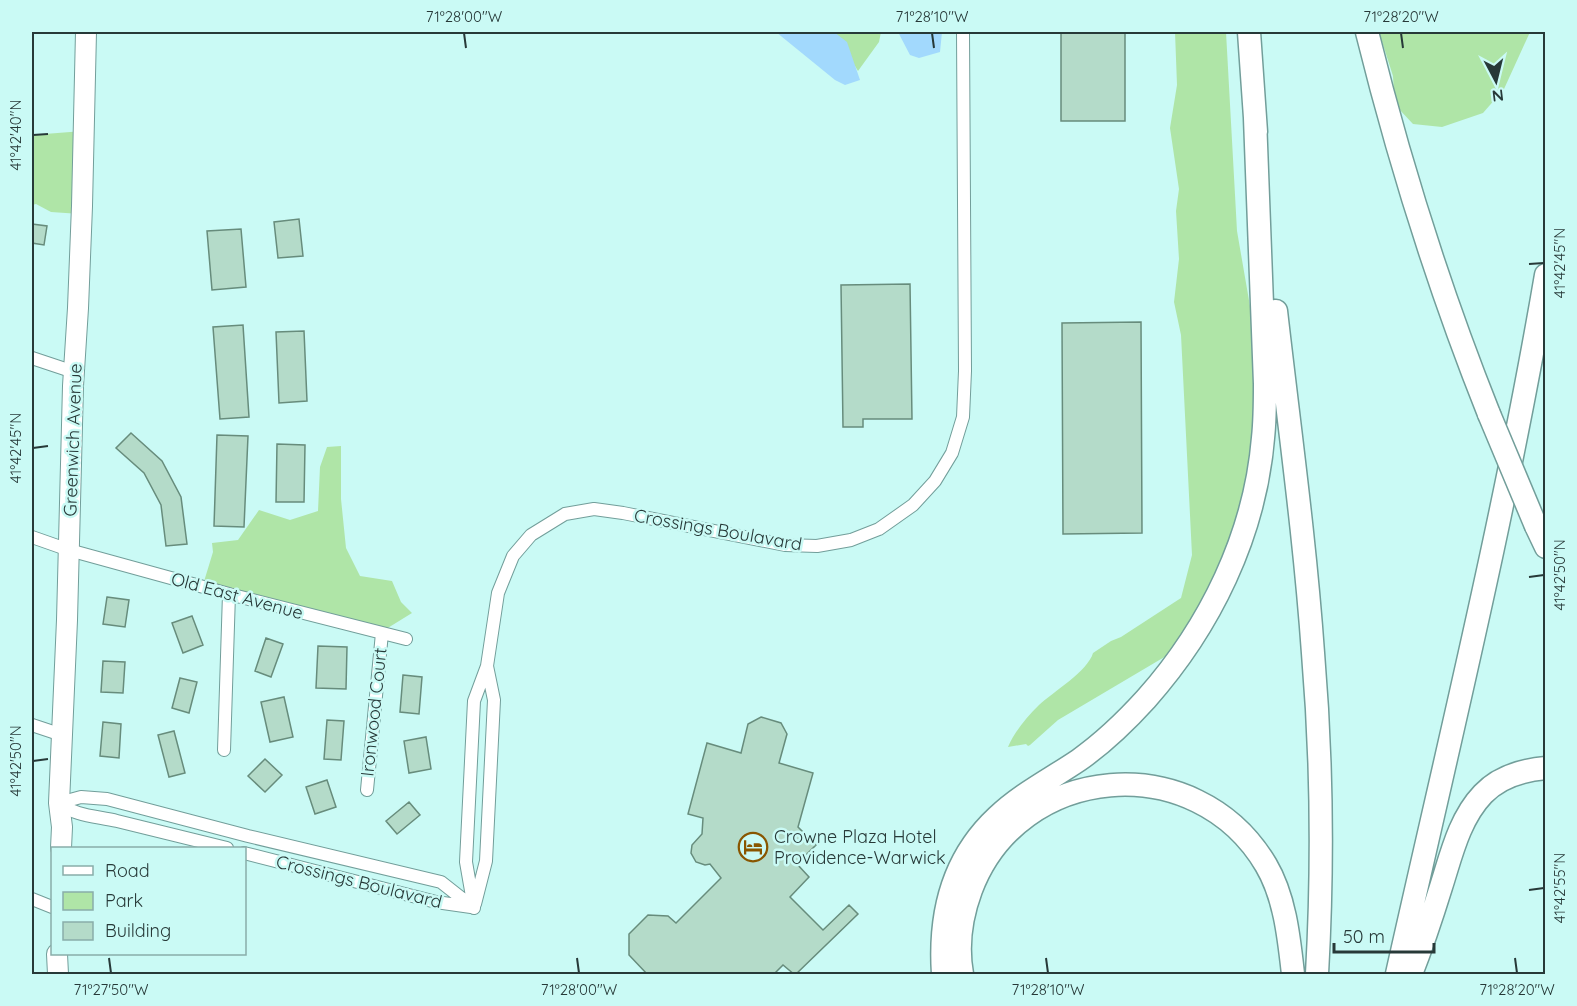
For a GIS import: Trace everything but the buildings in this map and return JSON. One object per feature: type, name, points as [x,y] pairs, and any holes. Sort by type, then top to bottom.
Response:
[{"type":"highway","points":[[1249,32],[1265,216],[1304,548],[1314,655],[1320,812],[1317,975]]},
{"type":"highway","points":[[1367,32],[1415,206],[1449,307],[1489,414],[1541,536]]},
{"type":"highway","points":[[943,975],[942,937],[950,892],[961,866],[977,839],[1008,807],[1081,758],[1124,722],[1146,699],[1182,654],[1214,603],[1238,547],[1256,483],[1265,415],[1255,118]]},
{"type":"highway","points":[[1397,975],[1515,446],[1545,275]]},
{"type":"highway","points":[[1411,975],[1424,942],[1456,841],[1474,806],[1481,796],[1497,782],[1519,773],[1545,768]]},
{"type":"highway","points":[[962,975],[960,948],[964,912],[975,878],[993,849],[1011,828],[1050,801],[1086,788],[1125,783],[1160,788],[1195,799],[1223,816],[1247,840],[1266,865],[1278,894],[1287,929],[1293,975]]},
{"type":"main road","name":"Greenwich Avenue","points":[[61,847],[62,827],[59,803],[82,206],[86,32]]},
{"type":"street","name":"Crossings Boulavard","points":[[474,908],[466,850],[474,701],[486,666],[498,592],[513,556],[531,535],[565,514],[594,509],[784,545],[817,546],[851,540],[879,529],[913,505],[935,481],[952,453],[963,417],[966,371],[963,32]]},
{"type":"street","points":[[32,358],[74,372]]},
{"type":"street","name":"Old East Avenue","points":[[32,537],[69,550],[229,594],[406,639]]},
{"type":"street","points":[[224,750],[229,594]]},
{"type":"street","name":"Ironwood Court","points":[[366,790],[382,633]]},
{"type":"street","name":"Crossings Boulavard","points":[[474,908],[486,861],[494,700],[486,666]]},
{"type":"street","points":[[32,724],[62,735]]},
{"type":"street","name":"Crossings Boulavard","points":[[59,803],[81,797],[107,799],[248,836],[441,882],[474,908]]},
{"type":"street","points":[[59,803],[79,814],[219,847]]},
{"type":"street","name":"Crossings Boulavard","points":[[246,854],[436,902],[474,908]]},
{"type":"street","points":[[32,899],[51,907]]},
{"type":"green space","points":[[834,32],[881,32],[879,42],[858,71]]},
{"type":"green space","points":[[1175,32],[1226,32],[1237,231],[1260,364],[1250,496],[1183,646],[1058,720],[1030,745],[1008,747],[1017,730],[1039,705],[1077,674],[1090,660],[1093,653],[1181,598],[1192,555],[1181,335],[1174,302],[1179,259],[1176,211],[1179,189],[1170,128],[1177,85]]},
{"type":"green space","points":[[1379,32],[1530,32],[1504,89],[1483,113],[1442,127],[1413,124],[1398,108],[1393,76]]},
{"type":"green space","points":[[83,131],[80,214],[51,212],[36,204],[32,205],[32,135]]},
{"type":"green space","points":[[341,446],[341,499],[346,548],[360,576],[392,581],[401,602],[412,613],[378,634],[202,588],[213,552],[212,543],[238,540],[259,510],[290,520],[318,511],[320,467],[327,447]]},
{"type":"water","points":[[776,32],[834,32],[847,42],[860,80],[845,85],[835,80]]},
{"type":"water","points":[[898,32],[942,32],[940,52],[919,58],[910,55]]},
{"type":"place","name":"Crowne Plaza Hotel Providence-Warwick","points":[[753,847]]}]
